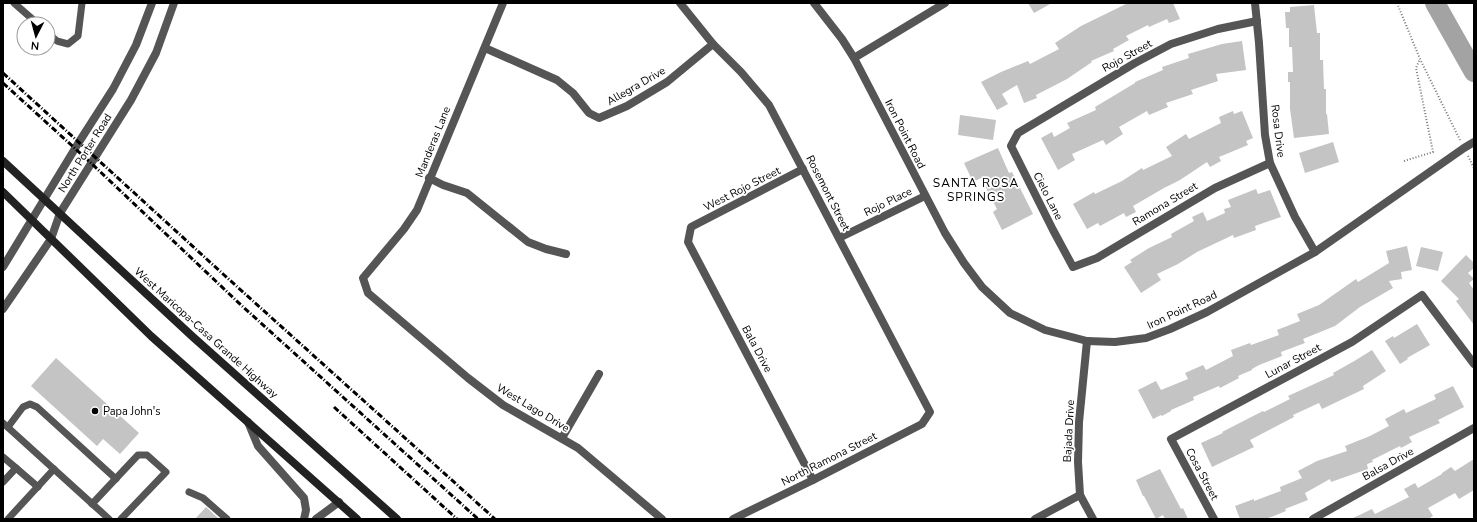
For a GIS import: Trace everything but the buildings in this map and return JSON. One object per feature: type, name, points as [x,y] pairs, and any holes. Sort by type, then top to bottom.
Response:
[{"type":"main road","name":"West Maricopa-Casa Grande Highway","points":[[3,161],[193,337],[398,519]]},
{"type":"main road","points":[[3,192],[151,336],[357,519]]},
{"type":"street","name":"North Porter Road","points":[[3,267],[113,89],[136,44],[152,3]]},
{"type":"street","name":"North Porter Road","points":[[3,309],[51,238],[60,213],[131,100],[156,53],[174,3]]},
{"type":"street","name":"Manderas Lane","points":[[363,278],[404,229],[417,210],[503,3]]},
{"type":"street","name":"Rosemont Street","points":[[680,3],[713,44],[741,72],[769,105],[930,412]]},
{"type":"street","name":"Iron Point Road","points":[[814,3],[842,39],[854,58],[925,196],[964,263],[982,287],[1010,313],[1045,330],[1087,341],[1115,342],[1146,338],[1207,312],[1314,252],[1474,142]]},
{"type":"street","points":[[854,58],[945,3]]},
{"type":"street","name":"Rosa Drive","points":[[1255,3],[1258,21],[1265,135],[1270,163],[1295,217],[1314,252]]},
{"type":"street","name":"Rojo Street","points":[[1018,133],[1135,63],[1171,44],[1218,29],[1258,21]]},
{"type":"street","name":"Allegra Drive","points":[[485,48],[557,80],[573,93],[590,113],[599,118],[627,106],[668,82],[713,44]]},
{"type":"street","name":"Cielo Lane","points":[[1018,133],[1011,146],[1073,267]]},
{"type":"street","name":"Ramona Street","points":[[1073,267],[1097,258],[1215,188],[1270,163]]},
{"type":"street","name":"West Rojo Street","points":[[692,227],[803,170]]},
{"type":"street","points":[[430,178],[443,185],[467,193],[528,242],[546,249],[566,254]]},
{"type":"street","name":"Rojo Place","points":[[839,238],[925,196]]},
{"type":"street","name":"Bala Drive","points":[[692,227],[688,242],[813,480]]},
{"type":"street","name":"West Lago Drive","points":[[363,278],[368,293],[468,378],[503,405],[578,448],[662,519]]},
{"type":"street","name":"Lunar Street","points":[[1171,439],[1352,342],[1422,295],[1474,364]]},
{"type":"street","name":"Bajada Drive","points":[[1087,341],[1079,422],[1078,462],[1080,495],[1093,519]]},
{"type":"street","points":[[562,438],[599,374]]},
{"type":"street","name":"North Ramona Street","points":[[734,519],[922,424],[930,412]]},
{"type":"street","points":[[248,421],[258,446],[304,498],[306,510],[304,519]]},
{"type":"street","name":"Balsa Drive","points":[[1314,519],[1474,428]]},
{"type":"street","name":"Cosa Street","points":[[1171,439],[1214,519]]},
{"type":"street","points":[[1035,519],[1080,495]]},
{"type":"street","points":[[316,519],[339,502]]},
{"type":"lane","points":[[14,3],[29,16]]},
{"type":"lane","points":[[56,40],[68,44],[78,36],[82,3]]},
{"type":"lane","points":[[109,519],[5,425],[24,407],[30,404],[37,407],[116,479]]},
{"type":"lane","points":[[92,504],[138,455],[147,455],[166,472],[120,519]]},
{"type":"lane","points":[[3,457],[38,487]]},
{"type":"lane","points":[[3,482],[16,468]]},
{"type":"lane","points":[[8,519],[54,469]]},
{"type":"lane","points":[[189,492],[203,498],[227,519]]},
{"type":"path","points":[[1397,3],[1420,59],[1474,168]]},
{"type":"path","points":[[1404,161],[1433,152],[1416,68],[1420,59]]},
{"type":"waterway","points":[[1435,3],[1474,72]]},
{"type":"railway","points":[[3,73],[495,519]]},
{"type":"railway","points":[[3,83],[91,163],[241,305],[478,519]]},
{"type":"railway","points":[[334,407],[457,519]]},
{"type":"place","name":"Papa John's","points":[[95,411]]},
{"type":"district","name":"SANTA ROSA SPRINGS","points":[[976,190]]}]
